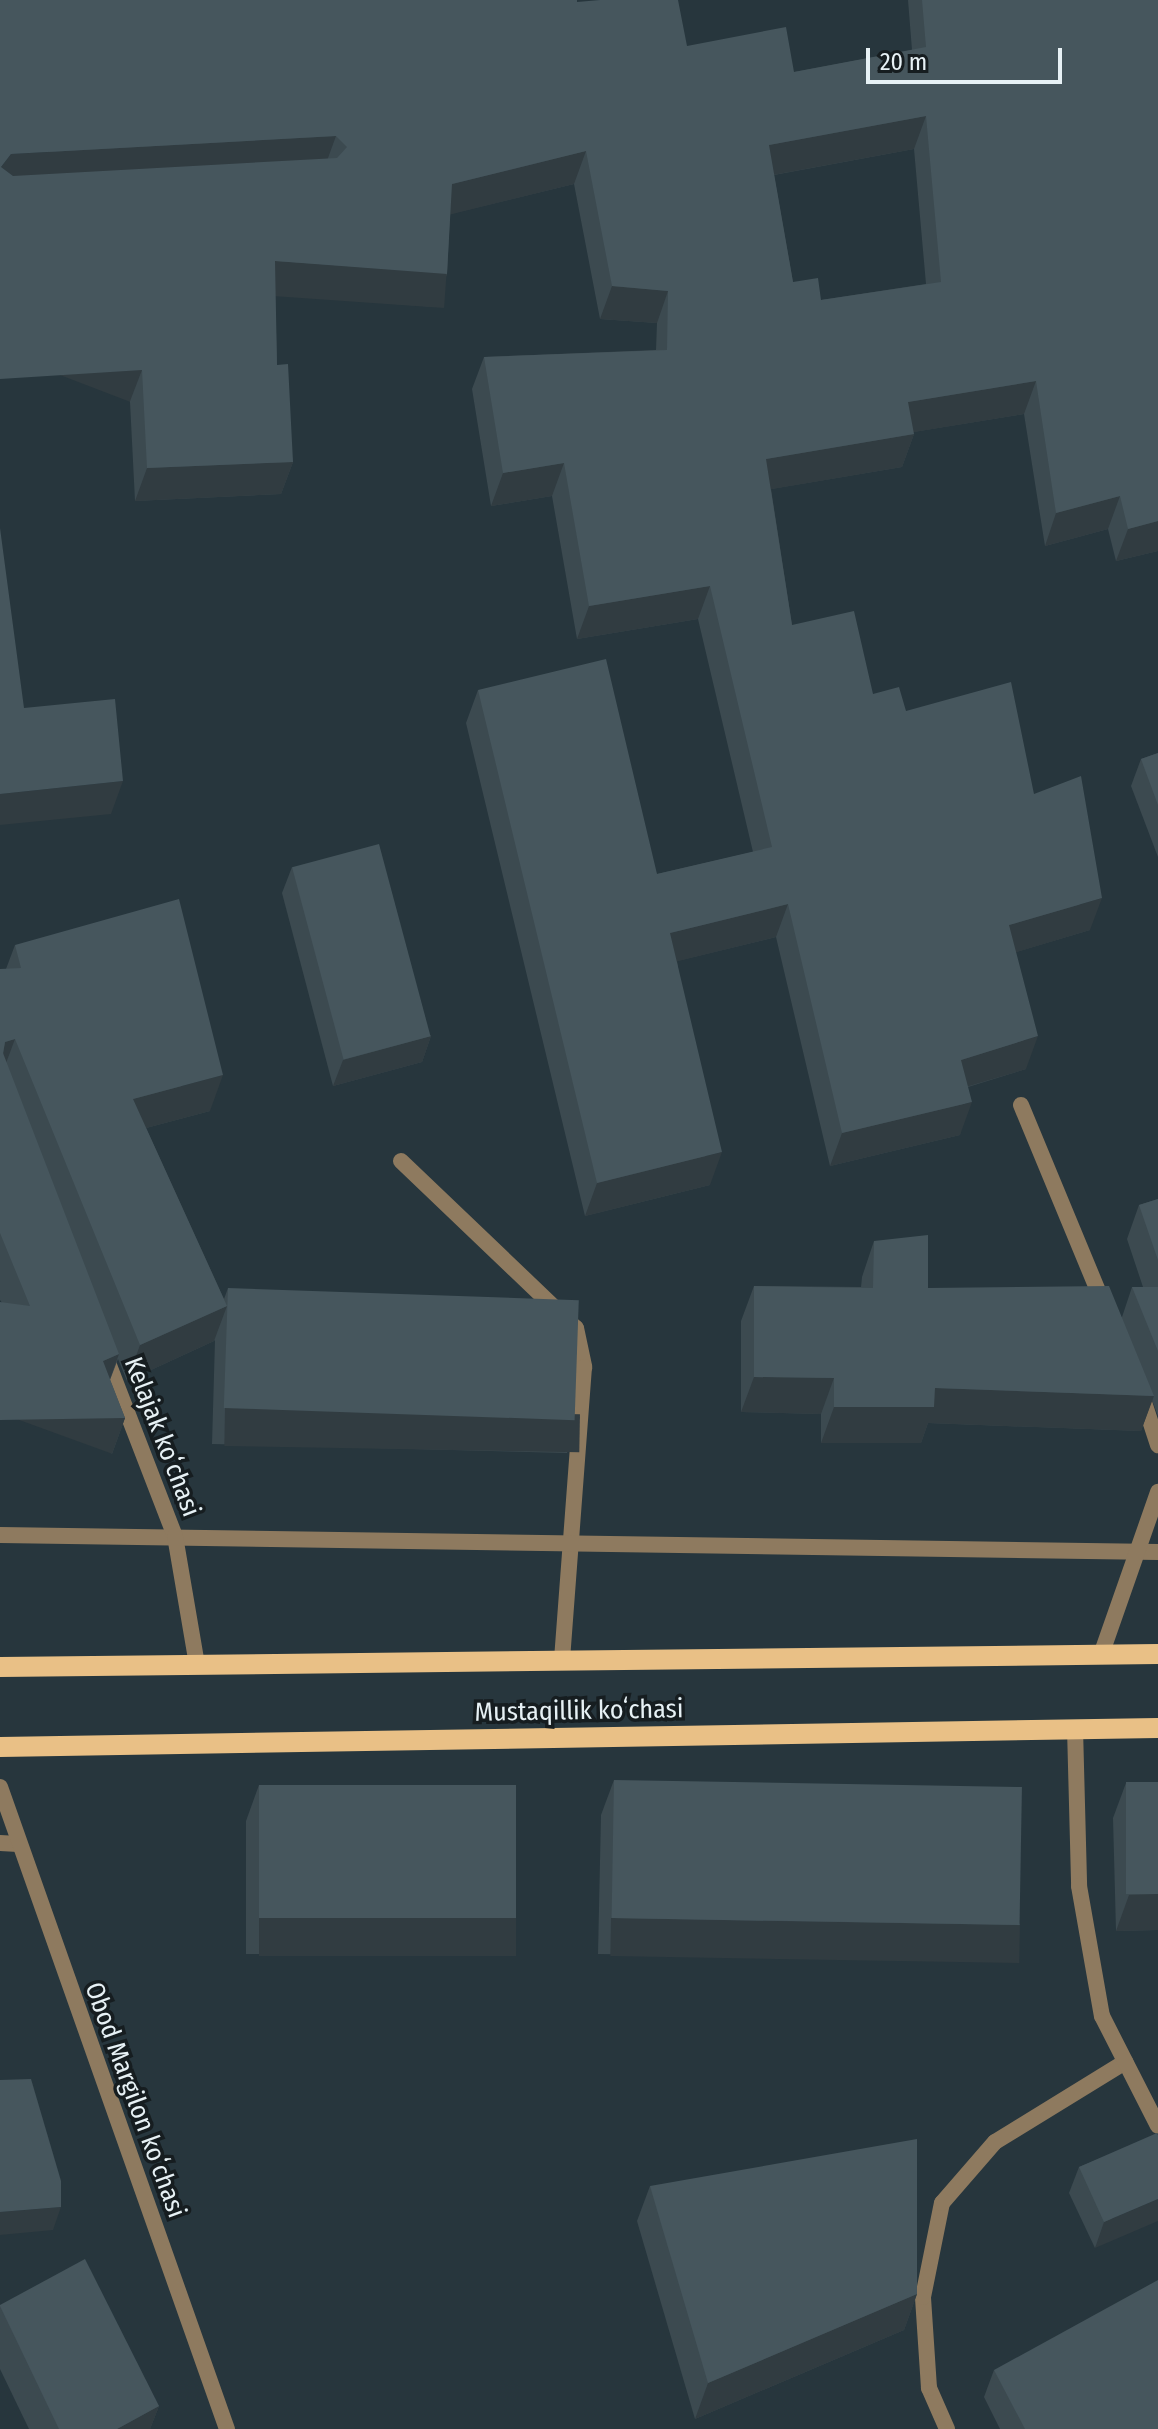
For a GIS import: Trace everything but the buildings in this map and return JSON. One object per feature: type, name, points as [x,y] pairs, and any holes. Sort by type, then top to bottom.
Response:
[{"type":"main road","name":"Mustaqillik koʻchasi","points":[[0,1667],[1158,1654]]},
{"type":"main road","name":"Mustaqillik koʻchasi","points":[[0,1747],[1158,1728]]},
{"type":"street","points":[[1021,1105],[1109,1317]]},
{"type":"street","points":[[401,1161],[576,1328],[584,1367],[575,1542],[562,1661]]},
{"type":"street","name":"Kelajak koʻchasi","points":[[96,1333],[175,1536],[197,1665]]},
{"type":"street","points":[[1132,1373],[1158,1445]]},
{"type":"street","points":[[1101,1655],[1132,1552],[1158,1492]]},
{"type":"street","points":[[0,1535],[1158,1552]]},
{"type":"street","points":[[1075,1728],[1079,1886],[1102,2016],[1158,2126]]},
{"type":"street","name":"Obod Margilon koʻchasi","points":[[0,1787],[227,2429]]},
{"type":"street","points":[[0,1843],[18,1844]]},
{"type":"street","points":[[947,2429],[929,2388],[923,2297],[942,2203],[995,2142],[1125,2062]]}]
